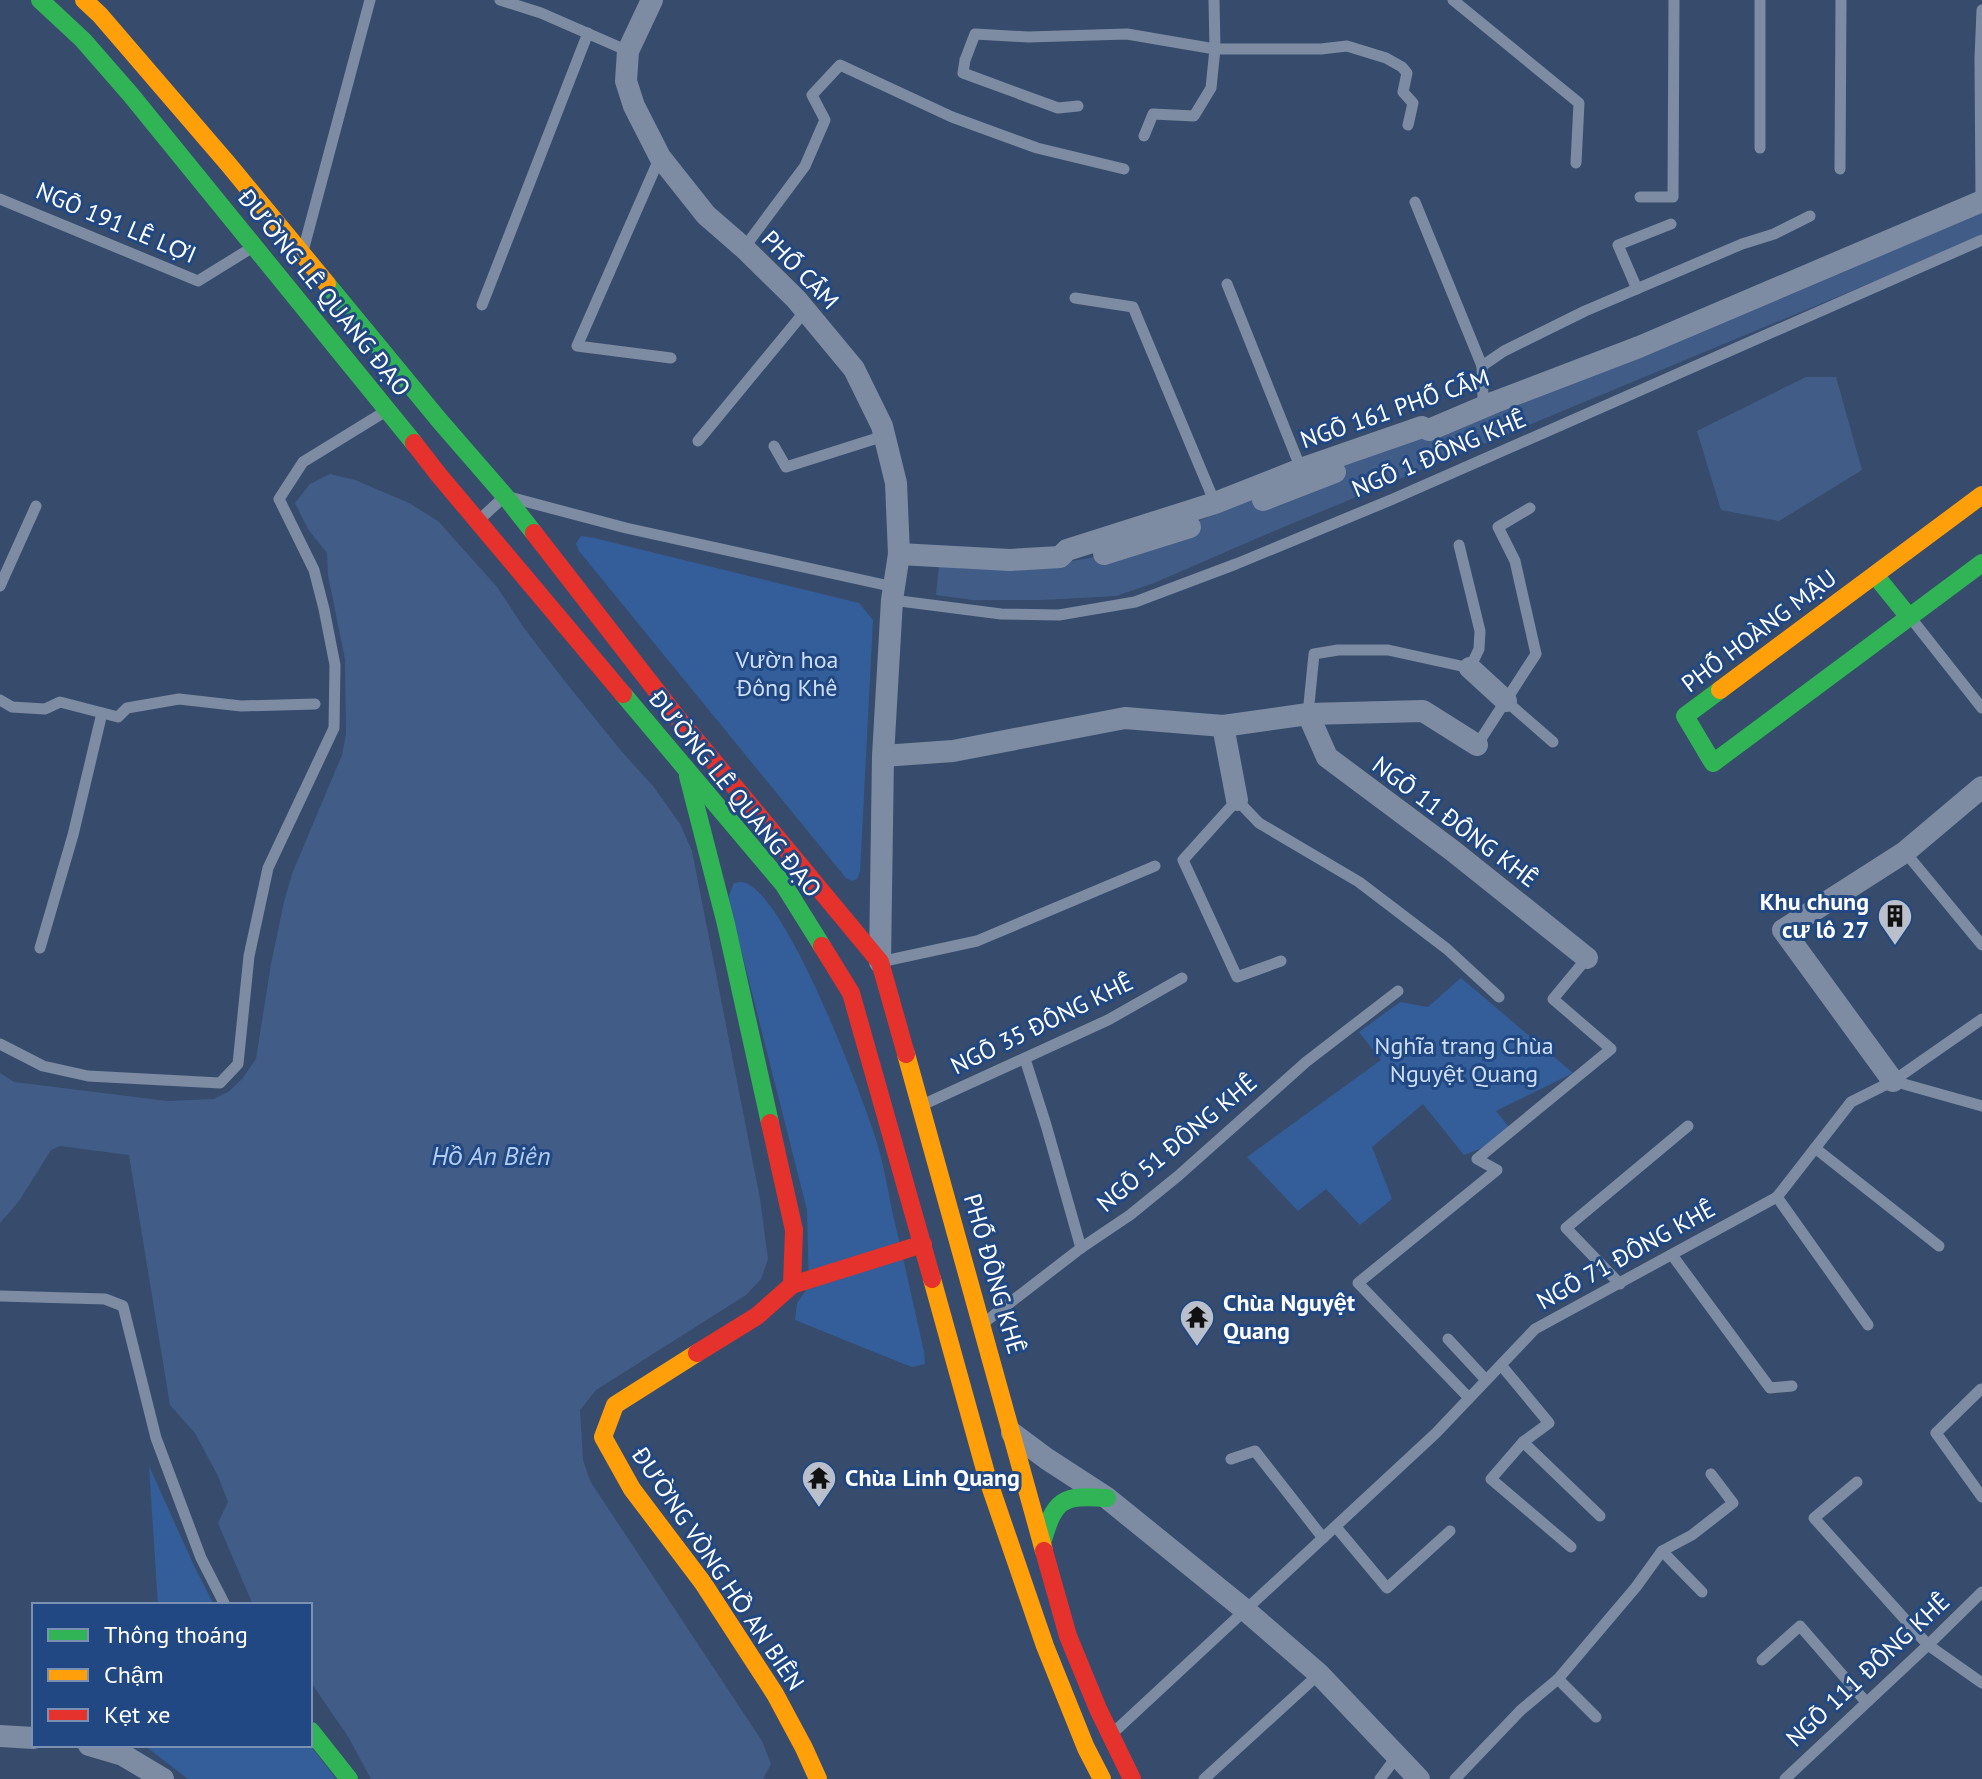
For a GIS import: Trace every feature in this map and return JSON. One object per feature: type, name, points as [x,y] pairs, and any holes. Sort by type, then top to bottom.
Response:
[{"type":"street","name":"ĐƯỜNG LÊ QUANG ĐẠO","points":[[40,0],[83,40],[131,95],[438,474],[865,978]]},
{"type":"street","name":"ĐƯỜNG LÊ QUANG ĐẠO","points":[[84,0],[189,119],[505,496],[676,716],[865,978],[864,1035],[976,1441],[1045,1646],[1099,1777]]},
{"type":"street","name":"PHỐ CẤM","points":[[652,0],[628,51],[626,81],[634,106],[660,157],[706,215],[806,310],[854,369],[882,426],[896,483],[899,554],[893,593]]},
{"type":"street","name":"NGÕ 161 PHỐ CẤM","points":[[1219,510],[1301,469],[1346,460],[1425,437],[1429,430],[1495,402],[1639,347],[1982,201]]},
{"type":"street","points":[[899,554],[1010,560],[1060,557],[1079,561],[1346,460]]},
{"type":"street","name":"PHỐ HOÀNG MẬU","points":[[1982,495],[1685,716],[1713,763],[1982,563]]},
{"type":"street","points":[[1875,575],[1909,617]]},
{"type":"street","name":"PHỐ ĐÔNG KHÊ","points":[[893,593],[865,978],[920,1106],[1012,1433]]},
{"type":"street","points":[[1470,668],[1506,701]]},
{"type":"street","points":[[883,756],[953,751],[1125,718],[1223,726],[1308,714],[1423,711],[1477,745]]},
{"type":"street","name":"NGÕ 11 ĐÔNG KHÊ","points":[[1308,714],[1327,757],[1453,851],[1587,958]]},
{"type":"street","points":[[676,716],[794,1230],[792,1285]]},
{"type":"street","points":[[1223,726],[1237,800]]},
{"type":"street","points":[[1893,1081],[1783,930],[1905,852],[1982,787]]},
{"type":"street","name":"ĐƯỜNG VÒNG HỒ AN BIÊN","points":[[818,1779],[775,1694],[703,1583],[632,1489],[603,1437],[615,1405],[757,1316],[792,1285],[923,1244]]},
{"type":"street","points":[[1012,1433],[1068,1636],[1132,1779]]},
{"type":"street","points":[[976,1441],[1012,1433],[1107,1498],[1319,1674],[1419,1779]]},
{"type":"street","points":[[1042,1543],[1050,1513],[1063,1500],[1076,1495],[1107,1498]]},
{"type":"street","points":[[312,1733],[349,1779]]},
{"type":"street","points":[[0,1736],[32,1738]]},
{"type":"street","points":[[96,1747],[123,1755],[163,1779]]},
{"type":"lane","points":[[302,254],[370,0]]},
{"type":"lane","points":[[500,0],[541,13],[628,51]]},
{"type":"lane","points":[[1144,136],[1153,114],[1194,116],[1211,88],[1215,49],[1214,0]]},
{"type":"lane","points":[[1453,0],[1579,103],[1576,163]]},
{"type":"lane","points":[[1640,197],[1673,197],[1674,0]]},
{"type":"lane","points":[[1760,0],[1760,148]]},
{"type":"lane","points":[[1840,169],[1841,0]]},
{"type":"lane","points":[[1982,10],[1982,201]]},
{"type":"lane","points":[[482,305],[588,33]]},
{"type":"lane","points":[[1078,106],[1058,108],[963,73],[975,34],[1028,37],[1127,34],[1215,49],[1321,49],[1347,46],[1386,58],[1407,73],[1403,92],[1413,103],[1408,125]]},
{"type":"lane","points":[[744,248],[805,166],[825,120],[812,95],[840,65],[966,122],[1037,148],[1124,169]]},
{"type":"lane","points":[[660,157],[577,346],[671,358]]},
{"type":"lane","name":"NGÕ 191 LÊ LỢI","points":[[0,199],[198,281],[255,246]]},
{"type":"lane","points":[[1415,202],[1482,366],[1483,397],[1495,402]]},
{"type":"lane","points":[[1482,366],[1504,351],[1585,311],[1742,244],[1774,234],[1810,216]]},
{"type":"lane","points":[[1637,289],[1618,245],[1671,224]]},
{"type":"lane","name":"NGÕ 1 ĐÔNG KHÊ","points":[[505,496],[893,593],[1001,614],[1059,615],[1135,602],[1393,499],[1982,240]]},
{"type":"lane","points":[[1227,284],[1301,469]]},
{"type":"lane","points":[[1075,298],[1133,307],[1219,510]]},
{"type":"lane","points":[[698,441],[806,310]]},
{"type":"lane","points":[[0,1044],[43,1066],[88,1076],[220,1083],[238,1064],[249,956],[268,868],[334,728],[335,665],[324,609],[314,570],[279,499],[303,462],[389,410]]},
{"type":"lane","points":[[774,446],[786,467],[884,436]]},
{"type":"lane","points":[[478,521],[505,496]]},
{"type":"lane","points":[[0,586],[36,506]]},
{"type":"lane","points":[[1477,745],[1536,654],[1515,561],[1498,527],[1530,508]]},
{"type":"lane","points":[[1308,714],[1314,654],[1338,650],[1388,650],[1470,668],[1479,649],[1480,631],[1459,545]]},
{"type":"lane","points":[[1909,617],[1982,708]]},
{"type":"lane","points":[[0,700],[12,707],[45,709],[60,702],[118,717],[127,708],[179,699],[241,706],[315,704]]},
{"type":"lane","points":[[1506,701],[1553,742]]},
{"type":"lane","points":[[40,948],[73,835],[102,713]]},
{"type":"lane","points":[[1281,961],[1237,977],[1183,860],[1237,800],[1259,823],[1359,882],[1447,949],[1499,997]]},
{"type":"lane","points":[[1905,852],[1982,945]]},
{"type":"lane","points":[[865,978],[977,941],[1155,866]]},
{"type":"lane","points":[[1469,1398],[1358,1283],[1497,1170],[1477,1159],[1611,1049],[1553,999],[1587,958]]},
{"type":"lane","name":"NGÕ 35 ĐÔNG KHÊ","points":[[920,1106],[1108,1020],[1182,978]]},
{"type":"lane","name":"NGÕ 51 ĐÔNG KHÊ","points":[[981,1324],[1130,1215],[1306,1062],[1398,991]]},
{"type":"lane","name":"NGÕ 71 ĐÔNG KHÊ","points":[[1110,1735],[1436,1433],[1535,1329],[1777,1197],[1851,1102],[1893,1081],[1982,1019]]},
{"type":"lane","points":[[1025,1059],[1081,1248]]},
{"type":"lane","points":[[1893,1081],[1982,1106]]},
{"type":"lane","points":[[1620,1284],[1566,1228],[1688,1126]]},
{"type":"lane","points":[[1815,1148],[1939,1246]]},
{"type":"lane","points":[[1777,1197],[1868,1325]]},
{"type":"lane","points":[[1672,1255],[1770,1388],[1792,1386]]},
{"type":"lane","points":[[0,1296],[105,1299],[123,1306],[156,1438],[201,1558],[224,1603]]},
{"type":"lane","points":[[1448,1339],[1486,1380]]},
{"type":"lane","points":[[1501,1365],[1549,1423],[1523,1442],[1491,1479],[1571,1547]]},
{"type":"lane","points":[[1981,1389],[1936,1433],[1982,1497]]},
{"type":"lane","points":[[1523,1442],[1600,1516]]},
{"type":"lane","points":[[1231,1459],[1255,1451],[1323,1538]]},
{"type":"lane","points":[[1455,1779],[1521,1710],[1558,1679],[1636,1587],[1662,1551],[1692,1535],[1733,1503],[1711,1474]]},
{"type":"lane","points":[[1857,1482],[1814,1518],[1928,1645],[1982,1683]]},
{"type":"lane","points":[[1336,1527],[1387,1588],[1450,1531]]},
{"type":"lane","points":[[1662,1551],[1702,1592]]},
{"type":"lane","name":"NGÕ 111 ĐÔNG KHÊ","points":[[1785,1779],[1982,1592]]},
{"type":"lane","points":[[1762,1660],[1800,1626],[1866,1702]]},
{"type":"lane","points":[[1204,1779],[1319,1674]]},
{"type":"lane","points":[[1558,1679],[1596,1717]]},
{"type":"lane","points":[[1380,1779],[1397,1756]]},
{"type":"green space","name":"Vườn hoa Đông Khê","points":[[581,536],[859,603],[873,620],[860,872],[857,879],[852,881],[846,878],[579,551],[576,544]]},
{"type":"green space","points":[[741,882],[758,892],[799,954],[856,1084],[882,1161],[925,1364],[912,1367],[795,1320],[797,1303],[809,1286],[807,1210],[728,898],[734,883]]},
{"type":"green space","name":"Nghĩa trang Chùa Nguyệt Quang","points":[[1461,978],[1573,1073],[1496,1111],[1515,1135],[1464,1155],[1423,1104],[1372,1147],[1392,1199],[1360,1225],[1326,1189],[1298,1211],[1247,1157],[1381,1060],[1359,1032],[1400,1002],[1428,1007]]},
{"type":"green space","points":[[149,1466],[213,1603],[158,1603]]},
{"type":"green space","points":[[147,1747],[312,1747],[336,1779],[188,1779]]},
{"type":"water","points":[[1982,190],[1982,236],[1976,239],[1154,583],[1116,596],[973,600],[936,595],[939,566],[986,569],[1032,566],[1125,551],[1510,394]]},
{"type":"water","points":[[1806,377],[1836,377],[1862,470],[1779,521],[1721,510],[1697,431]]},
{"type":"water","name":"Hồ An Biên","points":[[330,474],[355,480],[409,503],[438,521],[497,587],[563,679],[653,786],[680,824],[692,851],[760,1199],[768,1259],[761,1279],[746,1295],[596,1390],[580,1410],[583,1460],[590,1481],[762,1741],[771,1764],[763,1779],[371,1779],[349,1738],[312,1684],[312,1603],[252,1603],[218,1523],[228,1502],[218,1476],[195,1433],[170,1405],[129,1155],[60,1146],[51,1150],[19,1201],[0,1223],[0,1073],[14,1082],[167,1101],[214,1099],[228,1092],[242,1079],[256,1059],[284,902],[292,874],[342,755],[346,734],[345,659],[328,575],[327,553],[308,529],[295,503],[310,484]]},
{"type":"traffic: fast","points":[[40,0],[83,40],[131,95],[414,443]]},
{"type":"traffic: fast","points":[[327,284],[534,533]]},
{"type":"traffic: fast","points":[[1720,690],[1685,716],[1713,763],[1982,563]]},
{"type":"traffic: fast","points":[[1875,575],[1909,617]]},
{"type":"traffic: fast","points":[[623,694],[784,885],[822,946]]},
{"type":"traffic: fast","points":[[688,776],[726,924],[770,1123]]},
{"type":"traffic: fast","points":[[1042,1543],[1051,1517],[1062,1503],[1070,1499],[1107,1498]]},
{"type":"traffic: fast","points":[[312,1732],[349,1779]]},
{"type":"traffic: slow","points":[[84,0],[229,165],[327,284]]},
{"type":"traffic: slow","points":[[1720,690],[1982,495]]},
{"type":"traffic: slow","points":[[906,1054],[1044,1551]]},
{"type":"traffic: slow","points":[[932,1279],[987,1477],[1045,1646],[1086,1748],[1102,1779]]},
{"type":"traffic: slow","points":[[697,1353],[615,1405],[603,1437],[632,1489],[703,1583],[775,1694],[818,1779]]},
{"type":"traffic: jam","points":[[414,443],[623,694]]},
{"type":"traffic: jam","points":[[534,533],[676,716],[880,962],[906,1054]]},
{"type":"traffic: jam","points":[[822,946],[851,993],[932,1279]]},
{"type":"traffic: jam","points":[[770,1123],[794,1230],[792,1285]]},
{"type":"traffic: jam","points":[[697,1353],[757,1316],[792,1285],[923,1244]]},
{"type":"traffic: jam","points":[[1044,1551],[1068,1636],[1098,1709],[1132,1779]]},
{"type":"place","name":"Khu chung cư lô 27","points":[[1895,947]]},
{"type":"place","name":"Chùa Nguyệt Quang","points":[[1197,1348]]},
{"type":"place","name":"Chùa Linh Quang","points":[[819,1509]]}]
